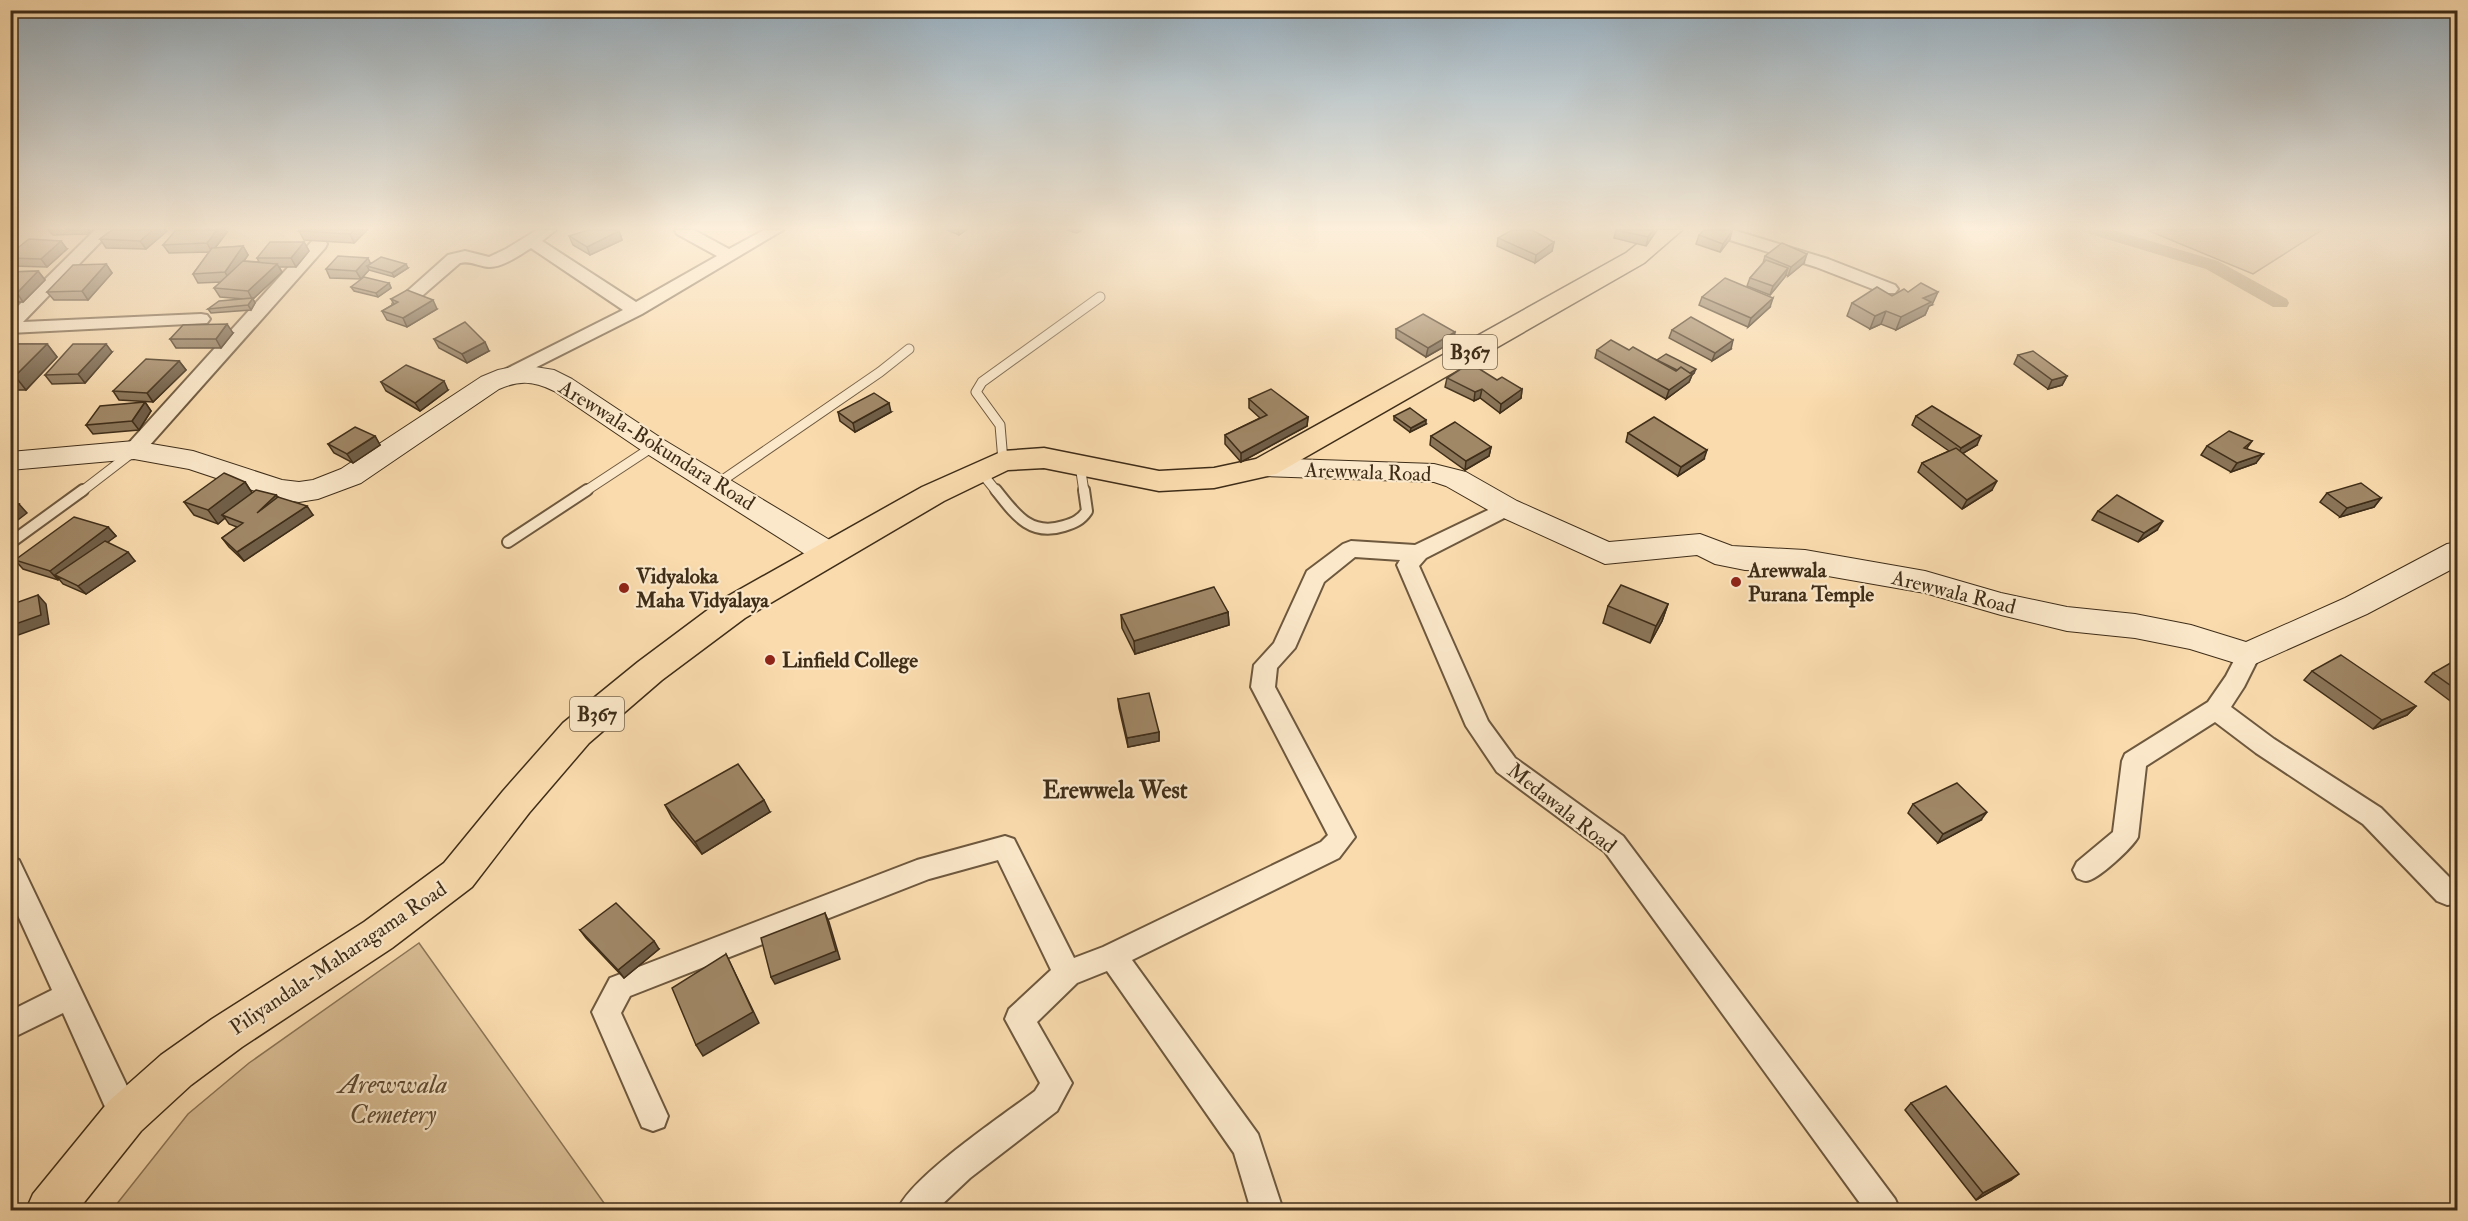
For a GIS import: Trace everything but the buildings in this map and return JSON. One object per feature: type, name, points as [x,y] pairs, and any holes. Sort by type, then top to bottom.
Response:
[{"type":"main road","name":"Piliyandala-Maharagama Road","points":[[49,1210],[125,1116],[176,1070],[226,1033],[378,935],[458,875],[516,802],[576,733],[650,671],[733,609],[827,553],[991,466],[1044,458],[1160,481],[1214,478],[1265,467],[1584,287]]},
{"type":"street","points":[[10,327],[49,287]]},
{"type":"street","points":[[134,450],[280,287]]},
{"type":"street","points":[[402,304],[422,287]]},
{"type":"street","points":[[601,287],[636,310]]},
{"type":"street","points":[[507,376],[636,310],[676,287]]},
{"type":"street","points":[[1884,287],[1889,289]]},
{"type":"street","points":[[10,327],[201,319]]},
{"type":"street","name":"Arewwala-Bokundara Road","points":[[10,461],[134,450],[193,460],[279,489],[299,492],[318,489],[351,476],[471,395],[507,376],[523,373],[545,376],[563,385],[654,446],[827,553]]},
{"type":"street","name":"Arewwala Road","points":[[1265,467],[1434,473],[1456,479],[1507,508],[1605,552],[1623,553],[1701,544],[1726,556],[1745,560],[1805,561],[1925,582],[2001,604],[2067,619],[2135,626],[2191,637],[2248,655]]},
{"type":"street","points":[[914,1210],[959,1167],[1046,1101],[1057,1083],[1019,1019],[1067,974],[1113,956],[1330,850],[1342,837],[1263,687],[1266,665],[1283,648],[1315,577],[1351,549],[1418,553],[1507,508]]},
{"type":"street","points":[[2086,870],[2125,837],[2133,761],[2216,709],[2236,681],[2248,655],[2356,606],[2457,552]]},
{"type":"street","name":"Medawala Road","points":[[1418,553],[1408,565],[1478,726],[1506,765],[1614,843],[1884,1210]]},
{"type":"street","points":[[2216,709],[2265,746],[2372,816],[2446,893],[2457,891]]},
{"type":"street","points":[[653,1116],[606,1012],[620,987],[926,868],[1005,847],[1067,974]]},
{"type":"street","points":[[10,868],[125,1116]]},
{"type":"street","points":[[1113,956],[1247,1145],[1268,1210]]},
{"type":"street","points":[[10,1026],[70,995]]},
{"type":"lane","points":[[1080,465],[1088,511],[1085,516],[1054,529],[1040,531],[1026,523],[991,466],[1000,425],[976,392],[982,382],[1100,297]]},
{"type":"lane","points":[[717,484],[880,372],[909,349]]},
{"type":"lane","points":[[508,542],[654,446]]},
{"type":"lane","points":[[10,543],[32,529],[134,450]]},
{"type":"green space","name":"Arewwala Cemetery","points":[[419,943],[609,1210],[112,1210],[188,1114],[249,1063]]},
{"type":"waterway","points":[[2251,287],[2280,303]]},
{"type":"place","name":"Arewwala Purana Temple","points":[[1736,582]]},
{"type":"place","name":"Vidyaloka Maha Vidyalaya","points":[[624,588]]},
{"type":"place","name":"Linfield College","points":[[770,660]]},
{"type":"district","name":"Erewwela West","points":[[1115,790]]}]
